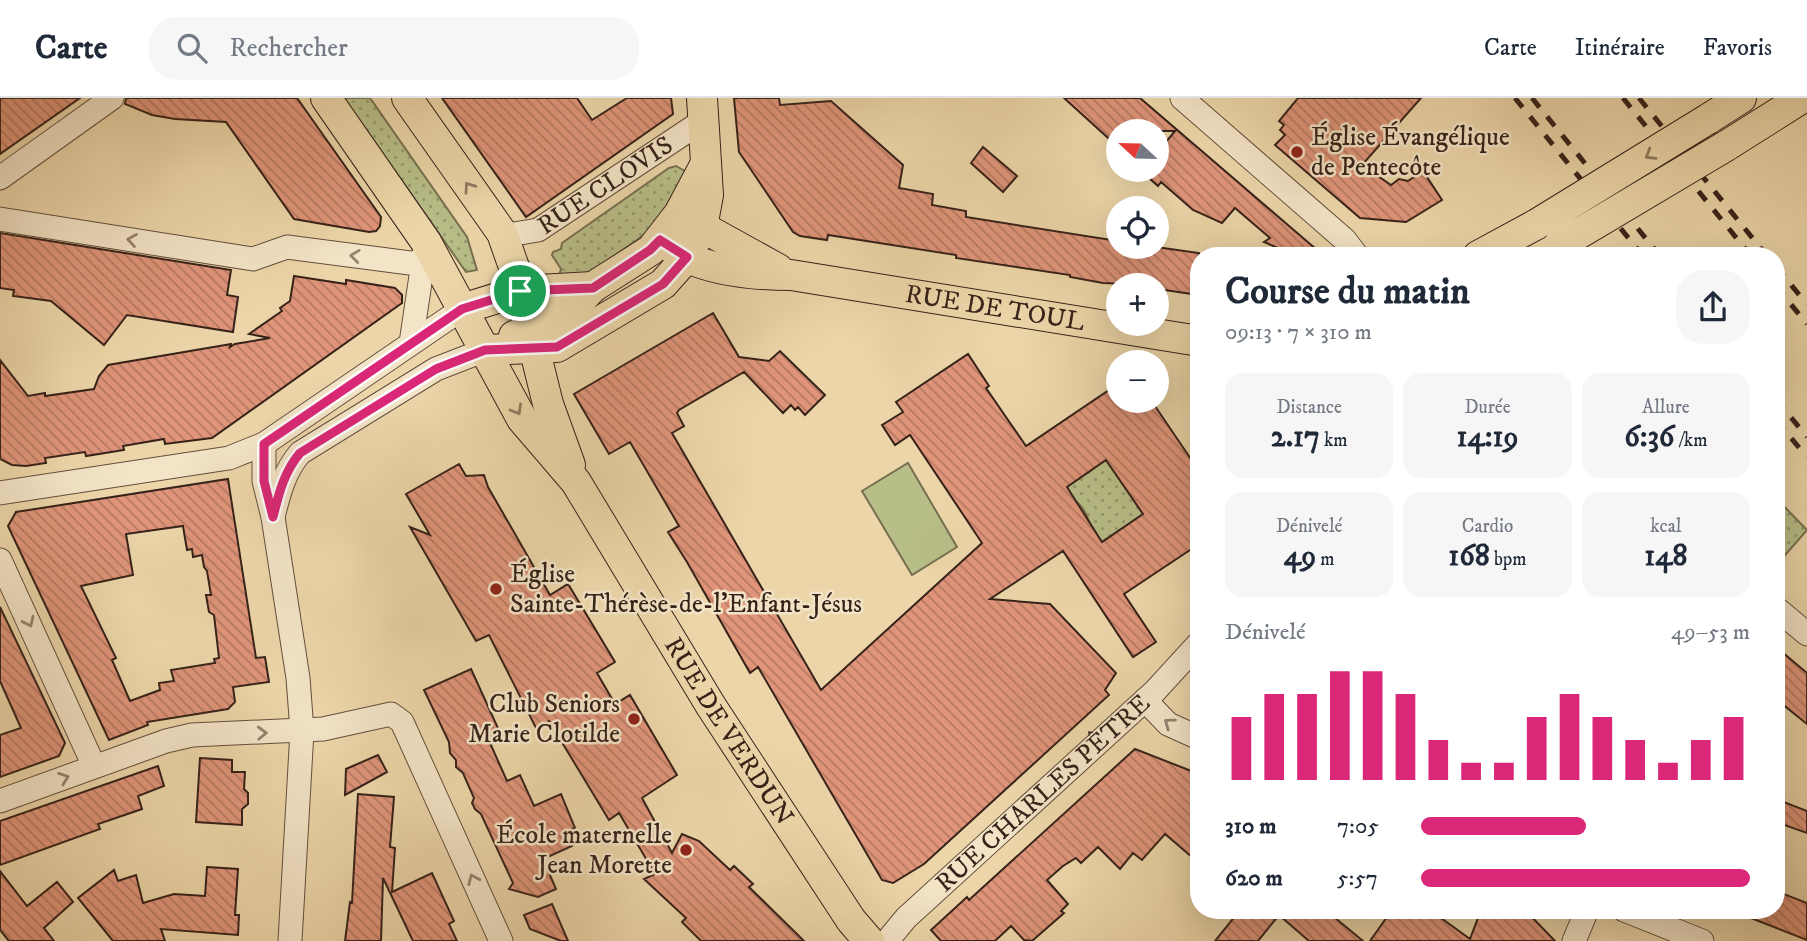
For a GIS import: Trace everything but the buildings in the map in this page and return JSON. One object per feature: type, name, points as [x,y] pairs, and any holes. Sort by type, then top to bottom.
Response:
[{"type":"main road","name":"RUE DE VERDUN","points":[[326,98],[462,309],[522,419],[576,482],[710,706],[851,920],[869,941]]},
{"type":"main road","name":"RUE DE VERDUN","points":[[407,98],[502,233],[520,291],[548,404],[576,482]]},
{"type":"main road","points":[[1494,247],[1741,98]]},
{"type":"main road","points":[[1555,247],[1802,98]]},
{"type":"main road","name":"RUE CLOVIS","points":[[690,221],[706,164],[703,109]]},
{"type":"main road","points":[[485,350],[531,339],[574,307],[593,288],[690,221]]},
{"type":"main road","points":[[531,339],[557,347],[663,284],[687,257],[690,221]]},
{"type":"main road","name":"RUE DE TOUL","points":[[690,221],[791,275]]},
{"type":"main road","name":"RUE DE TOUL","points":[[660,240],[687,257],[721,267],[753,273],[791,275],[1190,340]]},
{"type":"main road","points":[[462,309],[520,291],[593,288]]},
{"type":"street","points":[[0,178],[112,98]]},
{"type":"street","points":[[1182,98],[1350,247]]},
{"type":"street","name":"RUE CLOVIS","points":[[502,233],[538,230],[703,109]]},
{"type":"street","points":[[0,219],[253,259],[287,247],[410,263],[424,252]]},
{"type":"street","points":[[411,343],[424,252]]},
{"type":"street","points":[[0,493],[229,458],[264,444],[462,309]]},
{"type":"street","points":[[273,517],[281,485],[290,465],[300,453],[436,369],[485,350]]},
{"type":"street","points":[[264,444],[300,453]]},
{"type":"street","points":[[264,444],[264,481],[273,517],[298,678],[302,731],[290,941]]},
{"type":"street","points":[[0,560],[94,766]]},
{"type":"street","points":[[1785,616],[1807,634]]},
{"type":"street","name":"RUE CHARLES PÊTRE","points":[[887,941],[906,918],[1145,700],[1190,652]]},
{"type":"street","points":[[1145,700],[1168,724],[1190,734]]},
{"type":"street","points":[[0,801],[138,750],[192,735],[323,729],[391,714],[402,722],[501,941]]},
{"type":"street","points":[[1574,941],[1583,919]]},
{"type":"street","points":[[1647,919],[1702,941]]},
{"type":"green space","points":[[344,98],[370,98],[467,237],[477,270],[466,272]]},
{"type":"green space","points":[[676,166],[685,171],[684,178],[654,228],[584,277],[558,279],[561,269],[552,255],[561,249],[562,243],[669,168]]},
{"type":"green space","points":[[1106,460],[1143,514],[1093,548],[1091,528],[1084,509],[1072,499],[1057,494]]},
{"type":"green space","points":[[908,463],[957,547],[912,575],[862,491]]},
{"type":"green space","points":[[1785,507],[1807,530],[1785,555]]},
{"type":"railway","points":[[1515,98],[1636,247]]},
{"type":"railway","points":[[1532,98],[1653,247]]},
{"type":"railway","points":[[1623,98],[1744,247]]},
{"type":"railway","points":[[1639,98],[1760,247]]},
{"type":"railway","points":[[1785,278],[1807,304]]},
{"type":"railway","points":[[1785,297],[1807,324]]},
{"type":"railway","points":[[1785,410],[1807,437]]},
{"type":"railway","points":[[1785,431],[1807,457]]},
{"type":"place","name":"Église Évangélique de Pentecôte","points":[[1297,152]]},
{"type":"place","name":"Église Sainte-Thérèse-de-l'Enfant-Jésus","points":[[496,589]]},
{"type":"place","name":"Club Seniors Marie Clotilde","points":[[634,719]]},
{"type":"place","name":"École maternelle Jean Morette","points":[[686,850]]},
{"type":"route","points":[[660,240],[687,257],[663,284],[557,347],[485,350],[436,369],[300,453],[290,465],[281,485],[273,517],[264,481],[264,444],[435,325],[462,309],[520,291],[593,288],[650,250],[660,240]]}]
